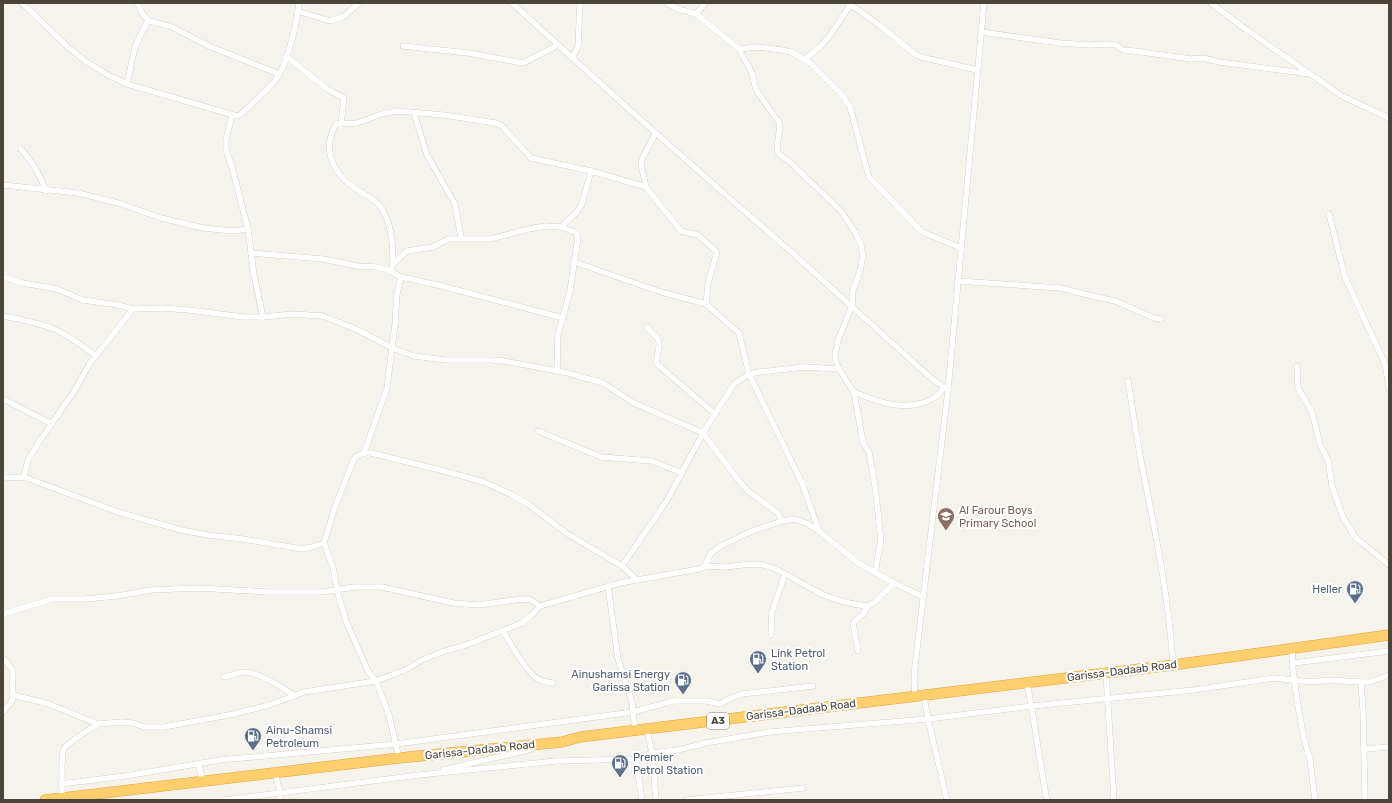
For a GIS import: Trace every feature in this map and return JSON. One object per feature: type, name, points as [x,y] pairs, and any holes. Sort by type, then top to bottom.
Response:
[{"type":"highway","name":"Garissa-Dadaab Road","points":[[45,800],[399,758],[562,742],[580,737],[1173,665],[1292,647],[1389,635]]},
{"type":"street","points":[[22,3],[68,47],[85,61],[108,75],[127,84],[232,115],[240,115],[274,82],[279,74],[297,20],[299,3]]},
{"type":"street","points":[[138,3],[142,13],[148,20],[156,24],[172,27],[211,47],[279,74]]},
{"type":"street","points":[[298,11],[330,21],[343,17],[359,3]]},
{"type":"street","points":[[512,3],[931,378],[946,388]]},
{"type":"street","points":[[572,58],[578,47],[580,3]]},
{"type":"street","points":[[667,3],[678,9],[696,14],[739,49],[752,73],[756,90],[780,124],[777,149],[778,153],[791,163],[841,211],[855,232],[861,246],[863,256],[860,272],[853,290],[852,306],[839,337],[835,354],[839,369],[854,392],[863,443],[869,452],[881,540],[875,573]]},
{"type":"street","points":[[696,14],[705,3]]},
{"type":"street","points":[[947,800],[928,719],[914,681],[961,248],[984,3]]},
{"type":"street","points":[[1211,3],[1342,96],[1389,118]]},
{"type":"street","points":[[805,59],[820,47],[828,38],[850,4],[878,24],[915,54],[977,70]]},
{"type":"street","points":[[127,84],[135,47],[148,20]]},
{"type":"street","points":[[982,32],[1060,43],[1116,45],[1123,50],[1191,59],[1203,58],[1219,62],[1310,74]]},
{"type":"street","points":[[403,46],[468,53],[523,63],[558,45]]},
{"type":"street","points":[[739,49],[757,47],[782,50],[791,52],[805,59],[843,96],[850,107],[868,177],[922,232],[961,248]]},
{"type":"street","points":[[286,56],[328,89],[344,98],[341,124]]},
{"type":"street","points":[[393,264],[391,234],[380,207],[347,182],[337,170],[330,158],[329,149],[332,132],[336,124],[357,123],[385,112],[414,113],[496,123],[502,126],[529,158],[592,171],[646,187]]},
{"type":"street","points":[[414,113],[427,156],[456,204],[461,238]]},
{"type":"street","points":[[232,115],[226,139],[226,150],[234,174],[248,229],[254,275],[263,317]]},
{"type":"street","points":[[656,133],[643,157],[641,164],[646,187],[681,231],[698,235],[717,252],[708,283],[706,304]]},
{"type":"street","points":[[20,148],[34,165],[42,179],[46,191]]},
{"type":"street","points":[[561,227],[576,213],[582,204],[592,171]]},
{"type":"street","points":[[3,185],[46,191],[78,193],[118,203],[161,218],[203,228],[233,231],[248,229]]},
{"type":"street","points":[[1329,214],[1345,277],[1386,364],[1389,387]]},
{"type":"street","points":[[390,271],[393,264],[407,251],[433,247],[448,239],[490,239],[545,226],[561,227],[575,232],[578,237],[570,290],[558,334],[557,371]]},
{"type":"street","points":[[251,253],[323,259],[350,265],[377,267],[390,271],[401,277],[442,286],[563,318]]},
{"type":"street","points":[[574,262],[661,292],[706,304],[739,333],[749,374],[802,483],[819,531]]},
{"type":"street","points":[[3,277],[23,283],[57,289],[83,300],[118,305],[133,309],[182,309],[242,317],[263,317],[293,314],[323,316],[358,330],[392,348],[414,356],[436,359],[492,360],[557,371],[603,383],[634,403],[704,433],[727,467],[740,482],[748,491],[778,513],[782,521]]},
{"type":"street","points":[[364,453],[387,388],[396,315],[397,294],[401,277]]},
{"type":"street","points":[[957,281],[1061,288],[1115,301],[1154,318],[1161,319]]},
{"type":"street","points":[[24,477],[28,460],[96,356],[133,309]]},
{"type":"street","points":[[3,316],[29,321],[54,329],[74,340],[96,356]]},
{"type":"street","points":[[647,327],[658,340],[657,364],[716,414]]},
{"type":"street","points":[[1297,366],[1298,388],[1312,412],[1320,445],[1328,460],[1332,486],[1343,517],[1355,537],[1389,565]]},
{"type":"street","points":[[622,566],[663,508],[704,433],[734,384],[749,374],[804,367],[839,369]]},
{"type":"street","points":[[1128,381],[1142,470],[1161,566],[1170,628],[1173,665]]},
{"type":"street","points":[[854,392],[893,405],[911,406],[936,398],[946,388]]},
{"type":"street","points":[[3,399],[52,424]]},
{"type":"street","points":[[538,431],[601,456],[652,461],[682,473]]},
{"type":"street","points":[[399,758],[389,715],[376,681],[368,671],[346,621],[324,543],[335,507],[351,466],[357,456],[364,453],[372,453],[444,470],[491,485],[528,504],[566,533],[622,566],[637,580]]},
{"type":"street","points":[[3,478],[24,477],[118,512],[181,530],[302,549],[324,543]]},
{"type":"street","points":[[704,567],[714,549],[752,531],[782,521],[795,519],[806,523],[819,531],[858,563],[894,583],[924,597]]},
{"type":"street","points":[[13,695],[49,704],[98,724],[121,722],[133,723],[144,727],[164,727],[234,714],[269,705],[304,692],[376,681],[399,673],[422,660],[442,652],[522,623],[540,606],[608,586],[704,567],[757,564],[775,569],[831,598],[868,606]]},
{"type":"street","points":[[771,634],[772,612],[785,574]]},
{"type":"street","points":[[858,651],[853,623],[863,614],[868,606],[874,603],[894,583]]},
{"type":"street","points":[[608,586],[618,659],[632,702],[635,731]]},
{"type":"street","points":[[3,614],[52,599],[85,599],[117,596],[151,590],[197,588],[268,592],[320,592],[355,587],[382,587],[454,603],[478,604],[522,599],[531,600],[540,606]]},
{"type":"street","points":[[503,631],[532,675],[539,680],[553,683]]},
{"type":"street","points":[[1292,647],[1301,725],[1310,759],[1315,800]]},
{"type":"street","points":[[1293,663],[1389,651]]},
{"type":"street","points":[[3,658],[12,669],[13,695],[12,702],[3,712]]},
{"type":"street","points":[[224,677],[244,672],[265,678],[295,696]]},
{"type":"street","points":[[1106,673],[1114,800]]},
{"type":"street","points":[[224,800],[420,775],[556,761],[636,759],[652,753],[678,750],[706,743],[769,732],[928,719],[1032,706],[1194,690],[1274,678],[1295,679],[1312,682],[1328,680],[1370,682],[1389,675]]},
{"type":"street","points":[[1361,682],[1365,800]]},
{"type":"street","points":[[1027,683],[1047,800]]},
{"type":"street","points":[[61,784],[125,776],[220,760],[396,744],[633,712],[673,701],[707,701],[720,704],[742,694],[813,686]]},
{"type":"street","points":[[60,799],[64,748],[76,738],[98,724]]},
{"type":"street","points":[[647,730],[652,753],[656,800]]},
{"type":"street","points":[[420,775],[562,742]]},
{"type":"street","points":[[1364,749],[1389,748]]},
{"type":"street","points":[[636,759],[642,800]]},
{"type":"street","points":[[199,764],[202,781]]},
{"type":"street","points":[[275,772],[280,793],[280,800]]},
{"type":"street","points":[[687,800],[803,788]]},
{"type":"street","points":[[1107,792],[1114,793]]},
{"type":"place","name":"Al Farour Boys Primary School","points":[[946,531]]},
{"type":"place","name":"Heller","points":[[1355,604]]},
{"type":"place","name":"Link Petrol Station","points":[[758,674]]},
{"type":"place","name":"Ainushamsi Energy Garissa Station","points":[[683,695]]},
{"type":"place","name":"Ainu-Shamsi Petroleum","points":[[253,751]]},
{"type":"place","name":"Premier Petrol Station","points":[[620,778]]}]
